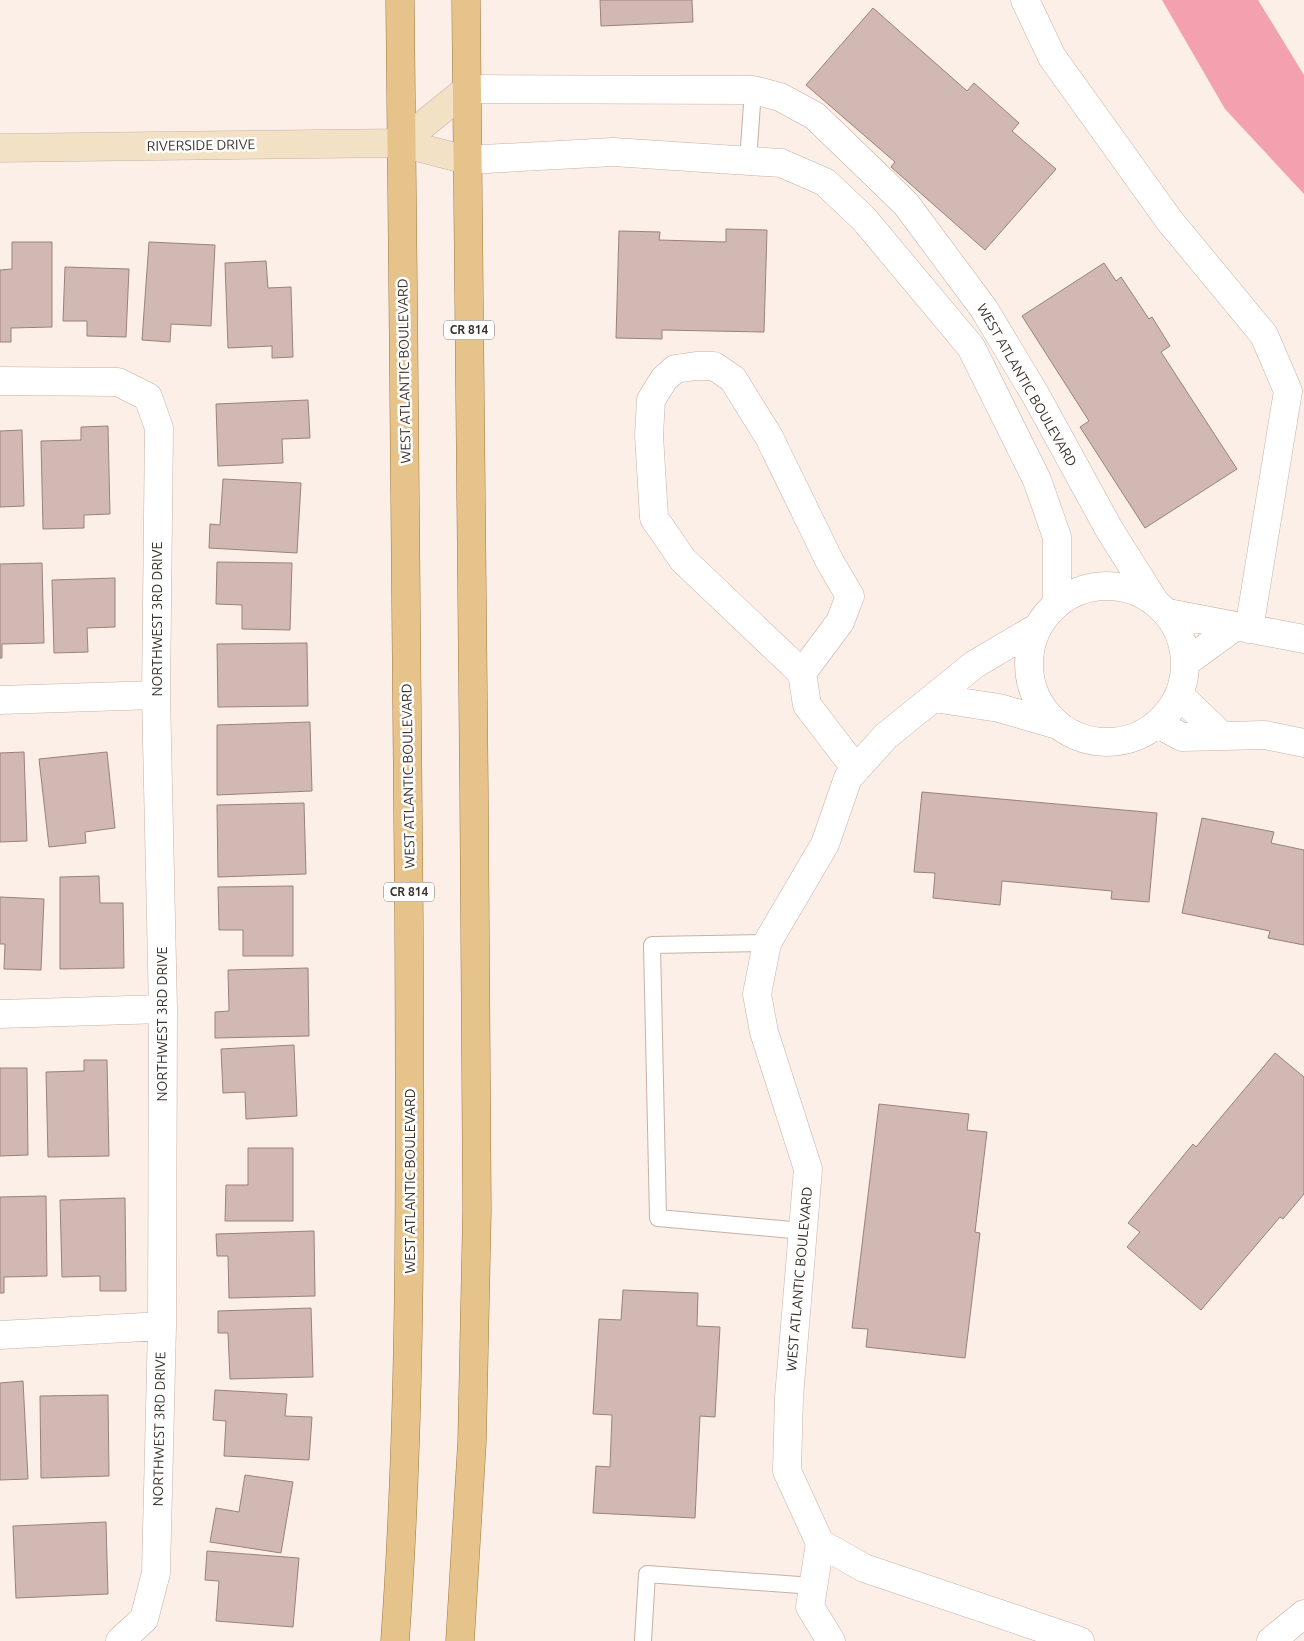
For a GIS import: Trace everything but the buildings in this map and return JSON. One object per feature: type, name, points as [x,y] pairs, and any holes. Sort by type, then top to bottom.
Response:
[{"type":"main road","name":"WEST ATLANTIC BOULEVARD","points":[[394,1641],[407,1422],[410,1235],[400,0]]},
{"type":"main road","name":"CR 814","points":[[460,1641],[472,1442],[477,1210],[466,0]]},
{"type":"street","points":[[1025,0],[1052,57],[1074,88],[1169,220],[1264,335],[1288,391],[1242,628],[1186,663]]},
{"type":"street","points":[[401,143],[467,89]]},
{"type":"street","name":"WEST ATLANTIC BOULEVARD","points":[[467,89],[753,90],[780,97],[815,116],[906,204],[984,309],[1035,394],[1109,529],[1161,606],[1181,634],[1186,663],[1184,683],[1174,706],[1158,724],[1134,738],[1108,742],[1081,738],[1058,725],[1040,705],[1030,680],[1029,653],[1038,627],[1046,614],[1057,603],[1075,592],[1094,586],[1115,585],[1135,590],[1161,606],[1242,628],[1304,639]]},
{"type":"street","name":"RIVERSIDE DRIVE","points":[[0,148],[401,143],[467,160]]},
{"type":"street","points":[[467,160],[613,152],[781,163],[825,182],[864,219],[971,347],[1038,480],[1057,537],[1057,603]]},
{"type":"street","points":[[802,674],[840,622],[850,596],[830,562],[769,437],[733,379],[714,366],[675,369],[664,379],[651,400],[649,435],[654,518],[683,560],[802,674],[807,705],[856,769]]},
{"type":"street","name":"NORTHWEST 3RD DRIVE","points":[[0,381],[118,382],[148,397],[159,428],[156,696],[163,1009],[162,1326],[156,1573],[144,1619],[120,1641]]},
{"type":"street","name":"WEST ATLANTIC BOULEVARD","points":[[820,1543],[787,1471],[789,1397],[808,1169],[764,1032],[757,994],[767,943],[825,844],[848,778],[886,736],[975,664],[1038,627]]},
{"type":"street","points":[[1179,695],[1221,735]]},
{"type":"street","points":[[0,700],[156,696]]},
{"type":"street","points":[[934,698],[999,708],[1058,725]]},
{"type":"street","points":[[1158,724],[1182,737],[1265,734],[1304,743]]},
{"type":"street","points":[[0,1014],[163,1009]]},
{"type":"street","points":[[0,1335],[162,1326]]},
{"type":"street","points":[[831,1641],[810,1607],[820,1543],[864,1568],[1080,1641]]},
{"type":"street","points":[[1271,1641],[1304,1614]]},
{"type":"lane","points":[[748,161],[753,90]]},
{"type":"lane","points":[[767,943],[652,945],[658,1218],[803,1231]]},
{"type":"lane","points":[[643,1641],[647,1574],[813,1586]]},
{"type":"shaded area","points":[[1162,0],[1258,0],[1304,75],[1304,194],[1225,109]]}]
